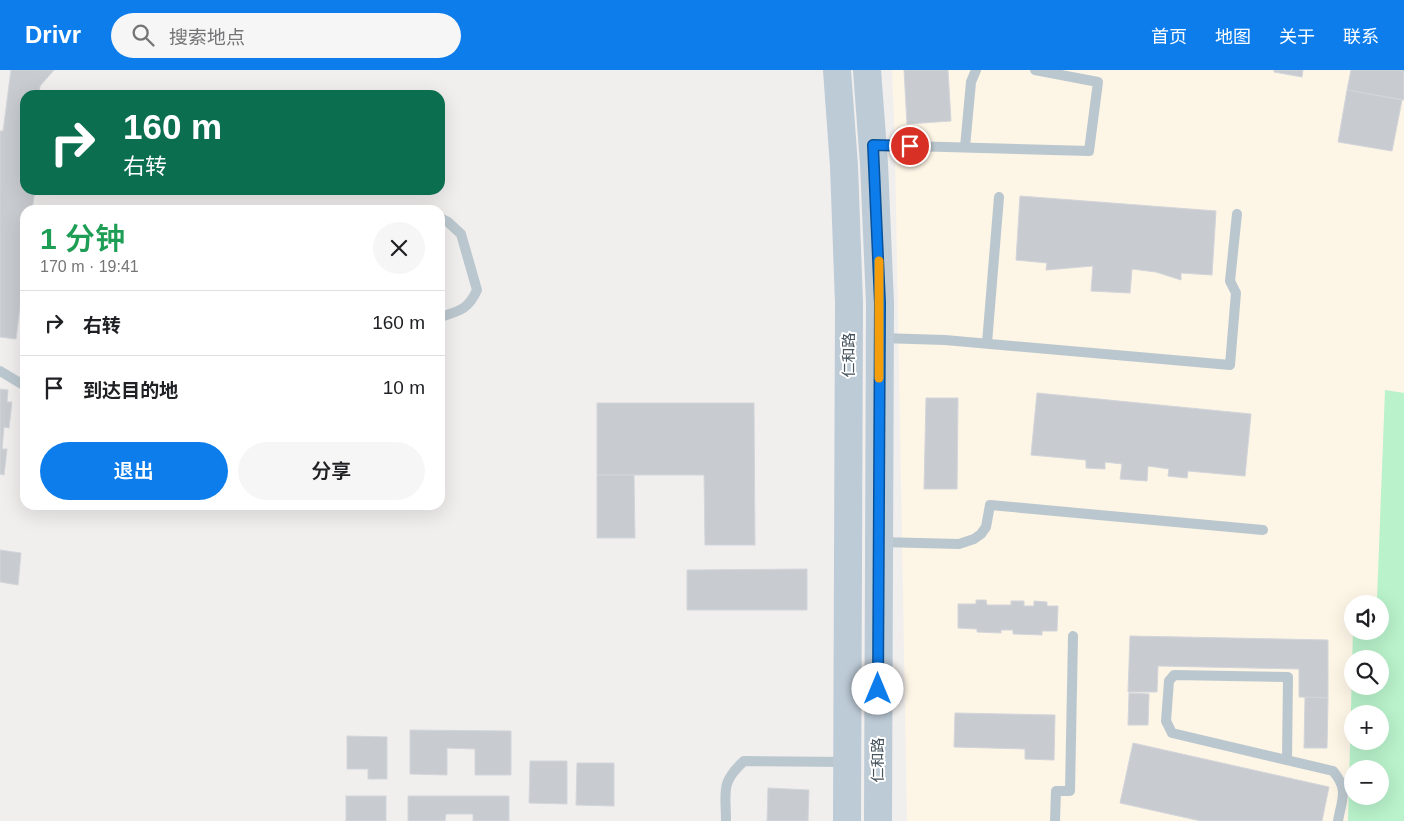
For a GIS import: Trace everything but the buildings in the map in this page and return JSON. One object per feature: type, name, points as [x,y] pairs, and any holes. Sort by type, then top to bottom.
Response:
[{"type":"main road","name":"仁和路","points":[[837,70],[844,166],[849,303],[847,821]]},
{"type":"main road","name":"仁和路","points":[[867,70],[878,233],[880,338],[878,821]]},
{"type":"lane","points":[[964,147],[971,82],[976,70]]},
{"type":"lane","points":[[873,145],[1089,150],[1098,82],[1035,70]]},
{"type":"lane","points":[[987,343],[1000,197]]},
{"type":"lane","points":[[880,338],[987,343],[1230,365],[1236,293],[1230,281],[1237,214]]},
{"type":"lane","points":[[445,220],[461,234],[477,290],[467,307],[445,316]]},
{"type":"lane","points":[[0,371],[20,383]]},
{"type":"lane","points":[[879,542],[959,544],[974,539],[981,534],[986,527],[990,505],[1263,530]]},
{"type":"lane","points":[[1055,821],[1056,791],[1070,791],[1073,636]]},
{"type":"lane","points":[[1286,760],[1288,677],[1174,675],[1169,681],[1166,721],[1172,733],[1286,760],[1333,771],[1342,782],[1344,790],[1338,821]]},
{"type":"lane","points":[[726,821],[726,782],[732,772],[744,761],[848,762]]},
{"type":"shaded area","points":[[892,70],[1404,70],[1404,821],[907,821]]},
{"type":"green space","points":[[1385,390],[1404,393],[1404,821],[1348,821],[1348,805],[1389,805],[1389,760],[1350,760],[1350,750],[1389,750],[1389,705],[1351,705],[1351,695],[1389,695],[1389,650],[1352,650],[1353,640],[1389,640],[1389,595],[1377,595]]},
{"type":"slow traffic","points":[[879,261],[879,378]]},
{"type":"route","points":[[878,689],[880,303],[873,145],[910,146]]}]
